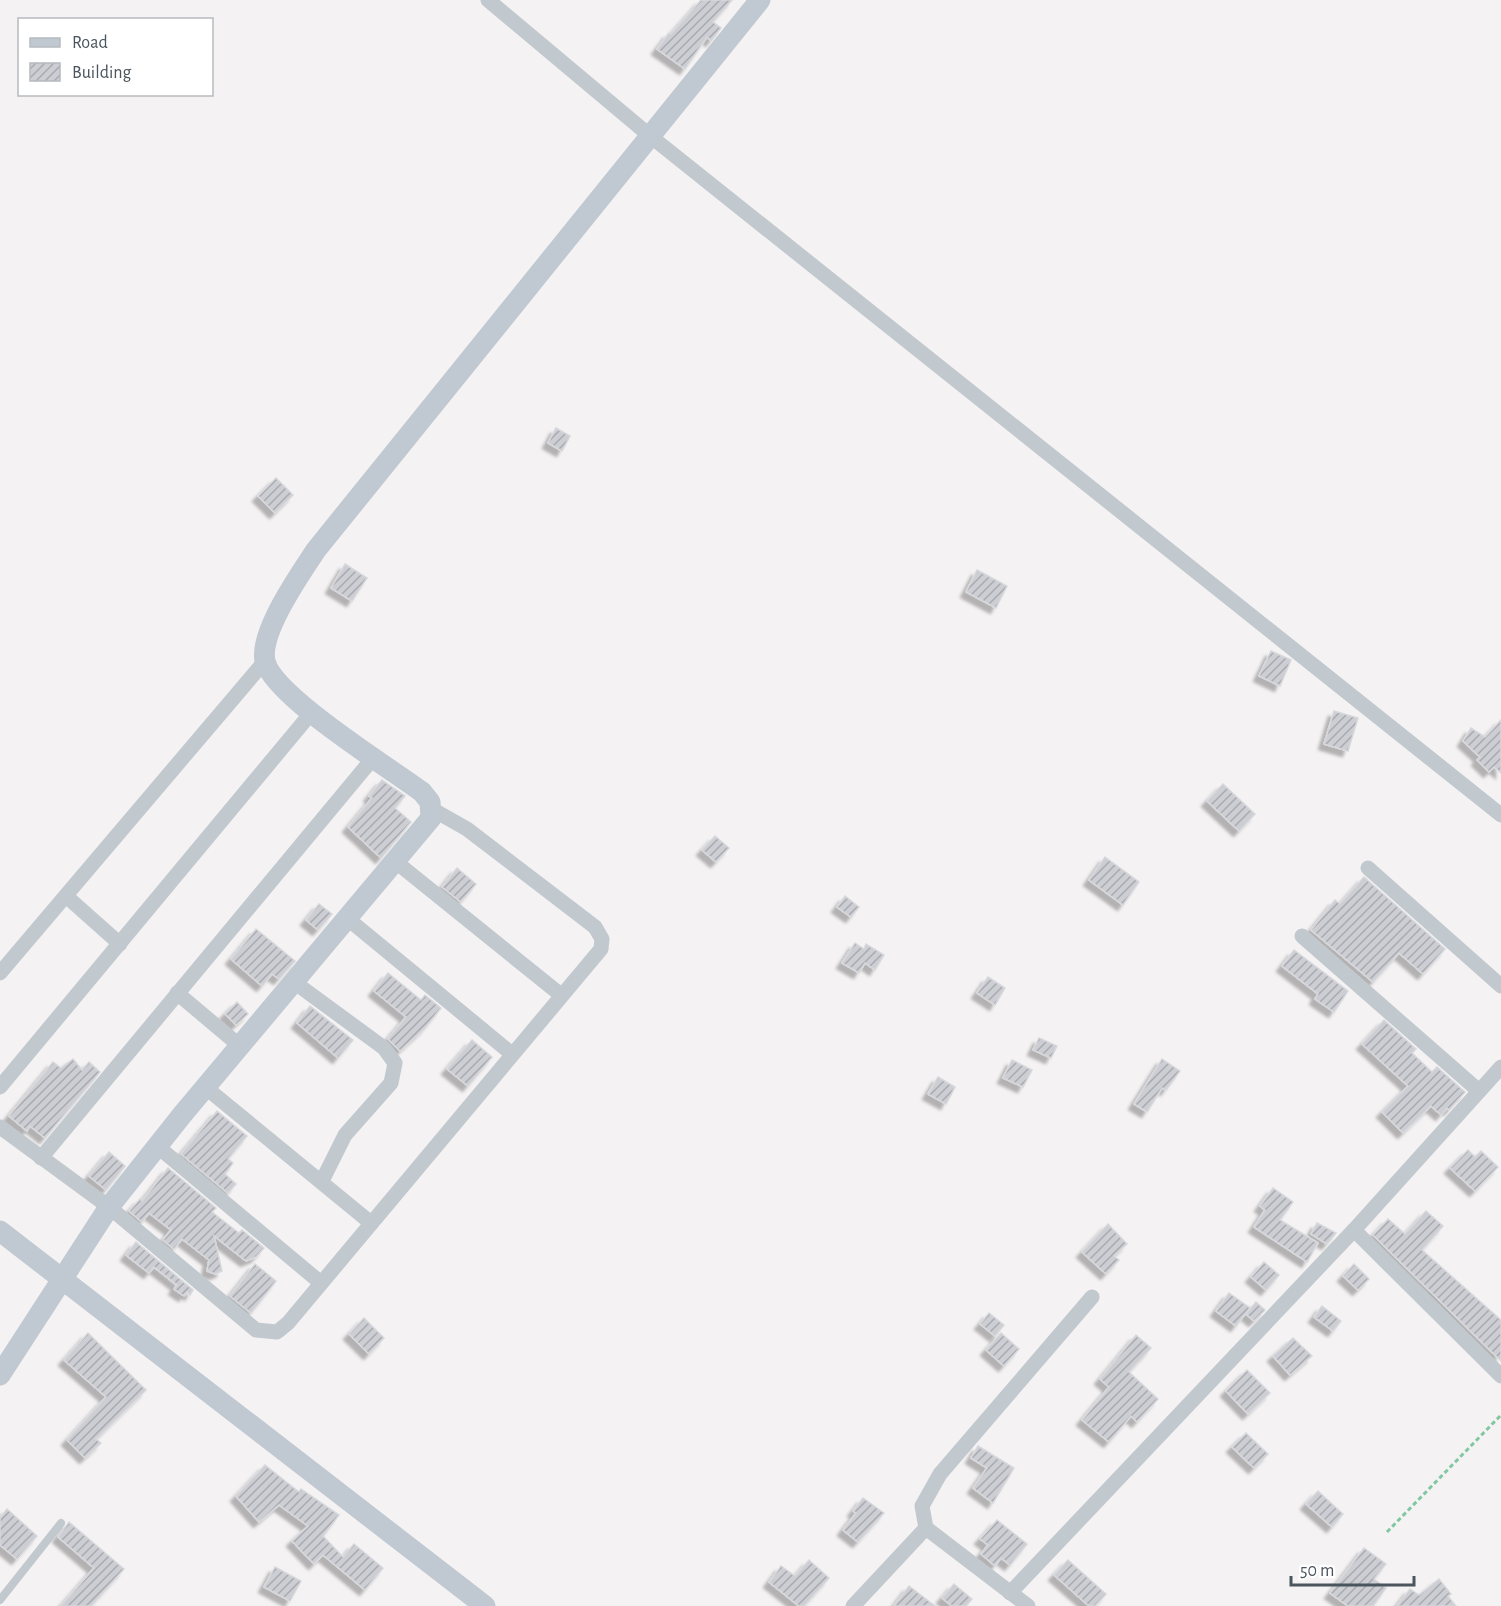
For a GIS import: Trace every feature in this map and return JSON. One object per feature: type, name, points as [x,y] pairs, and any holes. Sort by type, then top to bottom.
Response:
[{"type":"street","points":[[488,0],[649,135],[1501,815]]},
{"type":"street","points":[[0,1375],[110,1207],[157,1146],[431,818],[430,802],[422,792],[312,712],[289,694],[273,676],[265,661],[265,646],[289,590],[316,550],[760,0]]},
{"type":"street","points":[[0,973],[265,661]]},
{"type":"street","points":[[0,1087],[312,712]]},
{"type":"street","points":[[41,1158],[374,757]]},
{"type":"street","points":[[0,1127],[110,1207],[256,1330],[278,1332],[288,1323],[601,949],[602,939],[595,927],[467,829],[430,808]]},
{"type":"street","points":[[396,862],[561,995]]},
{"type":"street","points":[[1368,868],[1501,986]]},
{"type":"street","points":[[66,896],[120,944]]},
{"type":"street","points":[[348,919],[512,1054]]},
{"type":"street","points":[[1302,936],[1479,1091]]},
{"type":"street","points":[[294,982],[384,1048],[395,1063],[391,1083],[345,1135],[322,1181]]},
{"type":"street","points":[[177,993],[240,1046]]},
{"type":"street","points":[[1010,1593],[1354,1230],[1501,1067]]},
{"type":"street","points":[[205,1087],[371,1223]]},
{"type":"street","points":[[157,1146],[321,1283]]},
{"type":"street","points":[[1354,1230],[1501,1376]]},
{"type":"street","points":[[0,1231],[485,1606]]},
{"type":"street","points":[[1028,1606],[926,1528],[922,1506],[933,1484],[1018,1380],[1092,1297]]},
{"type":"street","points":[[852,1606],[926,1528]]},
{"type":"lane","points":[[0,1600],[61,1523]]},
{"type":"path","points":[[1387,1532],[1501,1414]]},
{"type":"building","points":[[701,0],[732,0],[713,22],[721,28],[711,41],[707,37],[685,69],[657,49]]},
{"type":"building","points":[[556,428],[570,436],[562,451],[548,443]]},
{"type":"building","points":[[276,478],[293,495],[275,513],[258,496]]},
{"type":"building","points":[[345,564],[367,578],[352,601],[331,588]]},
{"type":"building","points":[[977,570],[1007,586],[996,608],[966,592]]},
{"type":"building","points":[[1271,651],[1291,660],[1280,686],[1259,676]]},
{"type":"building","points":[[1334,711],[1358,718],[1348,751],[1324,744]]},
{"type":"building","points":[[1501,720],[1501,773],[1494,767],[1489,772],[1477,760],[1480,757],[1463,741],[1471,728],[1485,737]]},
{"type":"building","points":[[382,780],[405,796],[395,808],[411,822],[381,858],[348,827],[372,798],[369,796]]},
{"type":"building","points":[[1223,784],[1255,814],[1239,831],[1207,801]]},
{"type":"building","points":[[715,836],[729,848],[716,862],[702,850]]},
{"type":"building","points":[[1105,857],[1139,882],[1123,905],[1089,880]]},
{"type":"building","points":[[457,868],[476,884],[461,902],[442,887]]},
{"type":"building","points":[[1364,877],[1445,949],[1423,974],[1399,953],[1373,982],[1311,930],[1335,900],[1340,904]]},
{"type":"building","points":[[845,896],[859,907],[851,917],[837,907]]},
{"type":"building","points":[[319,904],[332,914],[318,930],[306,920]]},
{"type":"building","points":[[256,929],[295,961],[279,979],[272,974],[262,986],[231,959]]},
{"type":"building","points":[[855,943],[864,949],[866,944],[884,955],[875,970],[865,963],[859,973],[842,963]]},
{"type":"building","points":[[1294,950],[1348,991],[1334,1012],[1315,999],[1318,994],[1282,966]]},
{"type":"building","points":[[388,973],[421,1000],[425,995],[441,1008],[425,1028],[400,1051],[388,1039],[406,1017],[374,991]]},
{"type":"building","points":[[988,977],[1005,988],[995,1005],[977,993]]},
{"type":"building","points":[[237,1002],[248,1014],[236,1025],[225,1014]]},
{"type":"building","points":[[310,1006],[353,1040],[338,1058],[297,1023]]},
{"type":"building","points":[[1384,1020],[1416,1049],[1412,1053],[1432,1072],[1437,1067],[1465,1092],[1449,1110],[1447,1108],[1441,1115],[1431,1106],[1403,1133],[1382,1112],[1408,1086],[1362,1044]]},
{"type":"building","points":[[1039,1038],[1057,1046],[1051,1058],[1033,1050]]},
{"type":"building","points":[[472,1040],[492,1057],[468,1086],[447,1069]]},
{"type":"building","points":[[73,1059],[82,1070],[89,1062],[100,1072],[45,1138],[30,1126],[27,1131],[9,1116],[53,1062],[61,1068]]},
{"type":"building","points":[[1162,1059],[1180,1071],[1166,1090],[1162,1088],[1147,1112],[1134,1104]]},
{"type":"building","points":[[1012,1060],[1032,1070],[1023,1087],[1003,1078]]},
{"type":"building","points":[[938,1077],[955,1087],[946,1104],[928,1094]]},
{"type":"building","points":[[217,1111],[247,1136],[228,1159],[233,1163],[225,1174],[236,1184],[228,1193],[181,1154]]},
{"type":"building","points":[[1468,1150],[1475,1157],[1481,1151],[1498,1167],[1475,1191],[1450,1168]]},
{"type":"building","points":[[109,1152],[125,1166],[106,1190],[89,1176]]},
{"type":"building","points":[[168,1168],[216,1208],[212,1212],[239,1233],[242,1230],[264,1248],[256,1257],[246,1261],[214,1236],[222,1271],[215,1274],[207,1271],[209,1260],[182,1239],[174,1249],[163,1240],[171,1230],[149,1213],[142,1222],[129,1211],[140,1199],[142,1201]]},
{"type":"building","points":[[1273,1188],[1293,1202],[1280,1220],[1318,1243],[1307,1262],[1254,1227],[1265,1210],[1260,1206]]},
{"type":"building","points":[[1426,1211],[1443,1226],[1422,1250],[1501,1320],[1501,1361],[1373,1235],[1388,1219],[1405,1234]]},
{"type":"building","points":[[1317,1223],[1336,1233],[1327,1244],[1311,1234]]},
{"type":"building","points":[[1108,1224],[1127,1244],[1114,1256],[1119,1260],[1106,1274],[1082,1252]]},
{"type":"building","points":[[136,1242],[193,1290],[190,1295],[187,1292],[184,1296],[174,1289],[177,1285],[154,1267],[149,1273],[126,1255]]},
{"type":"building","points":[[1264,1262],[1279,1275],[1266,1290],[1251,1277]]},
{"type":"building","points":[[255,1264],[276,1281],[251,1313],[230,1296]]},
{"type":"building","points":[[1354,1264],[1369,1279],[1358,1290],[1343,1276]]},
{"type":"building","points":[[1229,1293],[1250,1308],[1236,1326],[1216,1311]]},
{"type":"building","points":[[1256,1302],[1265,1310],[1254,1321],[1246,1314]]},
{"type":"building","points":[[1322,1306],[1341,1321],[1333,1331],[1314,1317]]},
{"type":"building","points":[[989,1313],[1004,1325],[995,1336],[980,1324]]},
{"type":"building","points":[[364,1318],[384,1338],[369,1354],[349,1334]]},
{"type":"building","points":[[88,1333],[146,1390],[96,1439],[101,1443],[85,1458],[67,1440],[106,1397],[64,1360]]},
{"type":"building","points":[[1001,1333],[1019,1349],[1004,1366],[986,1350]]},
{"type":"building","points":[[1136,1335],[1151,1348],[1129,1372],[1158,1399],[1137,1422],[1131,1416],[1109,1442],[1082,1420],[1109,1387],[1100,1379]]},
{"type":"building","points":[[1293,1338],[1312,1356],[1290,1375],[1273,1356]]},
{"type":"building","points":[[1247,1370],[1270,1393],[1248,1414],[1226,1391]]},
{"type":"building","points":[[1246,1433],[1268,1454],[1254,1468],[1232,1447]]},
{"type":"building","points":[[978,1446],[1014,1468],[993,1503],[973,1488],[987,1468],[971,1458]]},
{"type":"building","points":[[265,1465],[299,1492],[301,1489],[339,1515],[323,1536],[343,1557],[354,1544],[383,1568],[365,1590],[323,1555],[314,1564],[292,1541],[308,1526],[279,1505],[259,1522],[236,1496]]},
{"type":"building","points":[[1318,1491],[1343,1514],[1332,1527],[1306,1504]]},
{"type":"building","points":[[863,1498],[884,1513],[858,1542],[843,1530],[856,1513],[853,1511]]},
{"type":"building","points":[[7,1509],[37,1536],[17,1559],[0,1545],[0,1518]]},
{"type":"building","points":[[997,1520],[1027,1544],[1010,1565],[1001,1558],[995,1566],[981,1554],[988,1545],[980,1539]]},
{"type":"building","points":[[69,1522],[124,1569],[91,1606],[61,1606],[94,1568],[58,1537]]},
{"type":"building","points":[[1364,1548],[1386,1564],[1374,1579],[1386,1588],[1373,1606],[1348,1606],[1330,1593]]},
{"type":"building","points":[[809,1560],[829,1578],[804,1606],[799,1606],[769,1582],[781,1566],[795,1576]]},
{"type":"building","points":[[1068,1560],[1106,1594],[1095,1606],[1089,1606],[1054,1575]]},
{"type":"building","points":[[275,1567],[301,1581],[290,1601],[264,1587]]},
{"type":"building","points":[[1439,1579],[1451,1594],[1448,1596],[1456,1606],[1397,1606],[1410,1589],[1419,1595]]},
{"type":"building","points":[[954,1584],[972,1599],[966,1606],[952,1606],[942,1598]]},
{"type":"building","points":[[909,1586],[935,1606],[894,1606]]}]
